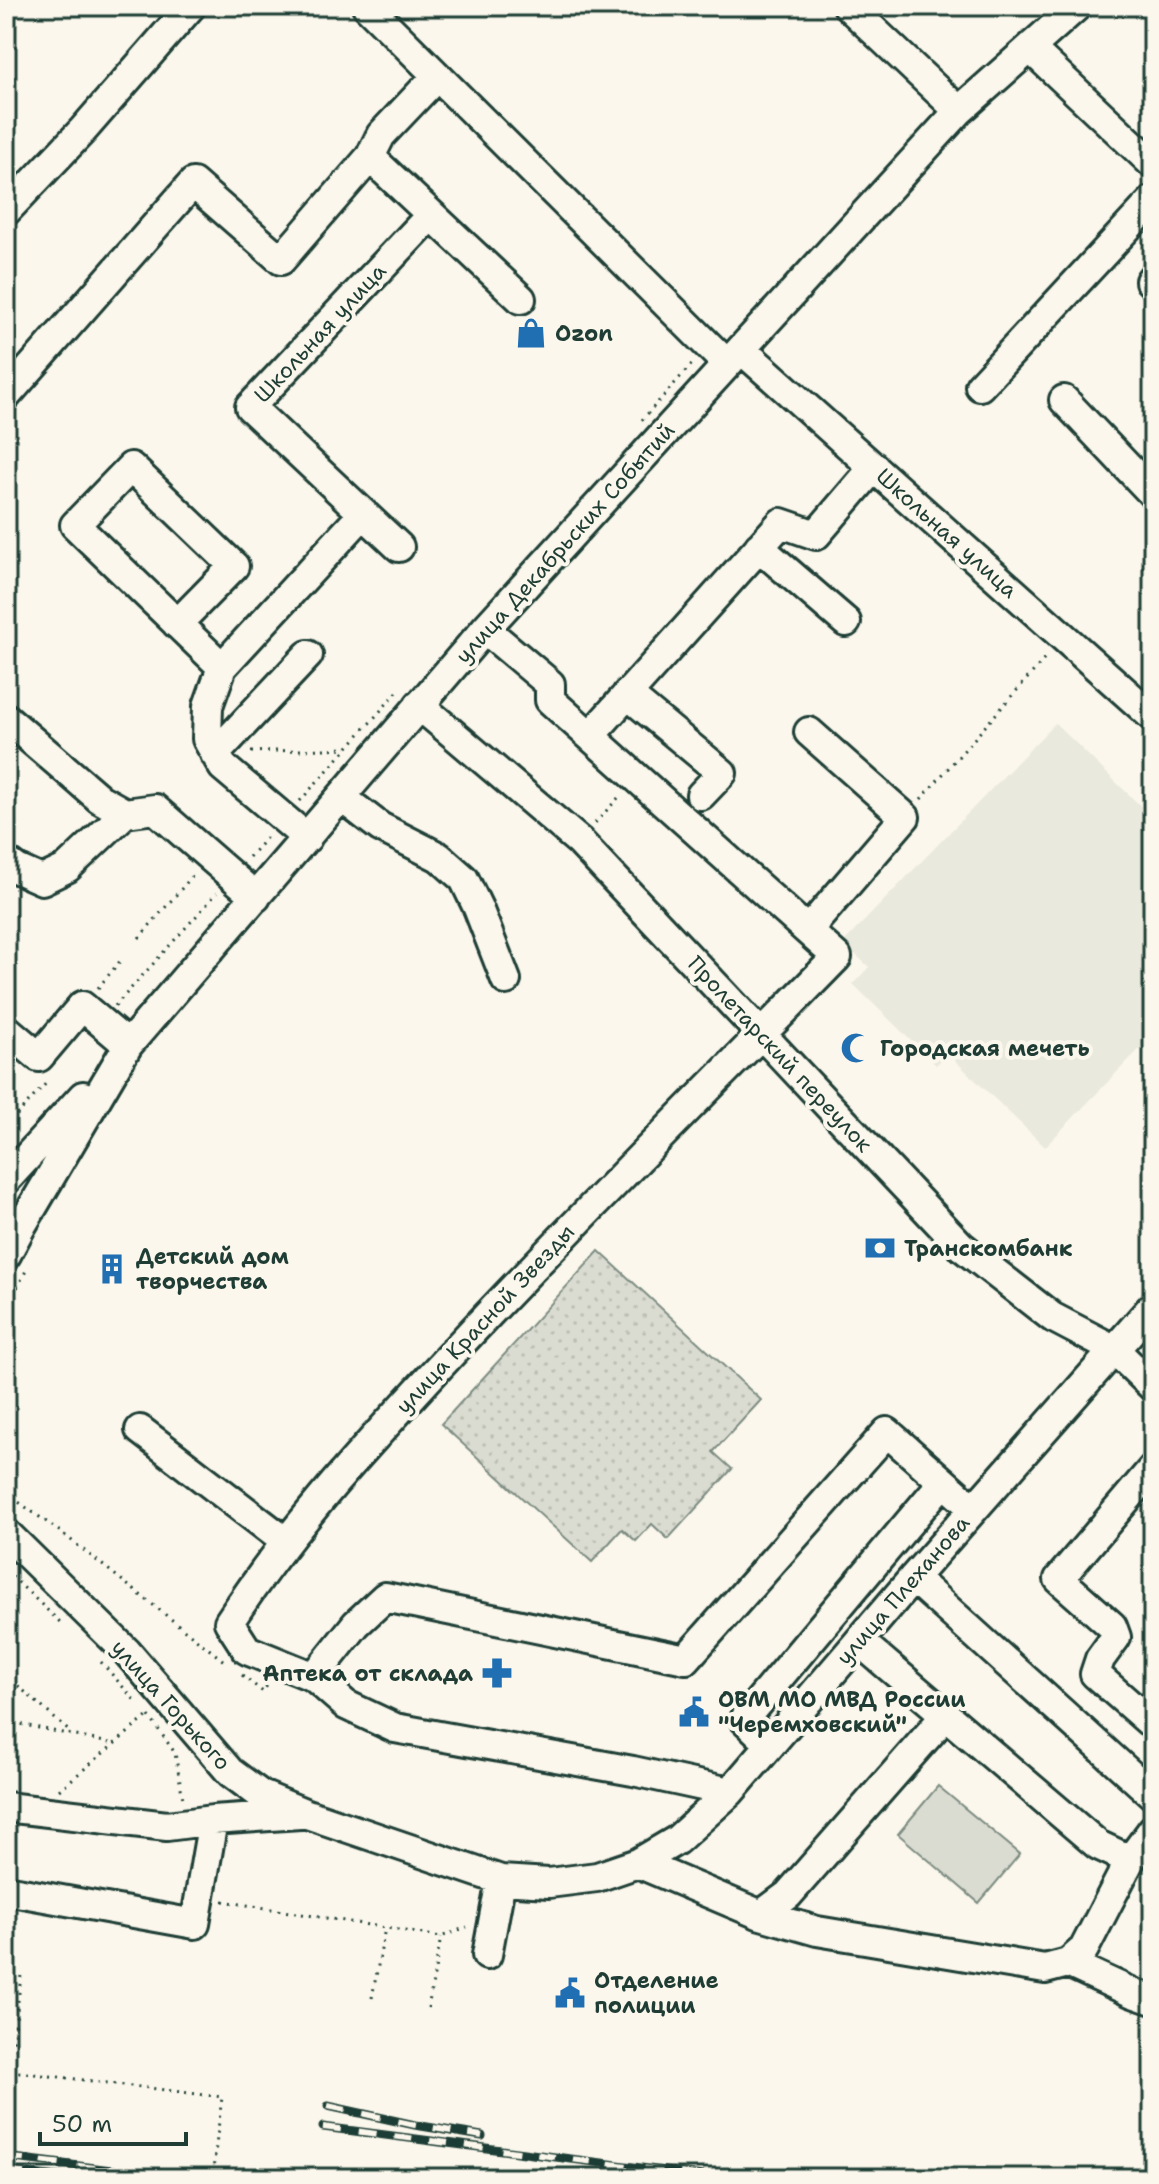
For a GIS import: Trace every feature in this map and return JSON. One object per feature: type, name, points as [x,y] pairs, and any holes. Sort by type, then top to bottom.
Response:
[{"type":"street","points":[[6,211],[83,130],[191,6]]},
{"type":"street","name":"Школьная улица","points":[[367,6],[726,353],[874,467],[1153,716]]},
{"type":"street","points":[[848,6],[959,111]]},
{"type":"street","name":"улица Декабрьских Событий","points":[[1030,48],[1063,6]]},
{"type":"street","name":"улица Декабрьских Событий","points":[[6,1180],[124,1051],[307,838],[341,797],[410,697],[485,629],[726,353],[959,111],[1077,6]]},
{"type":"street","points":[[1030,48],[1153,164]]},
{"type":"street","points":[[6,396],[193,183],[281,260],[370,157],[381,135],[437,76]]},
{"type":"street","points":[[370,157],[521,299]]},
{"type":"street","points":[[980,386],[1153,200]]},
{"type":"street","name":"Школьная улица","points":[[399,547],[250,407],[430,216]]},
{"type":"street","points":[[1153,277],[1150,281],[1153,284]]},
{"type":"street","points":[[1064,400],[1153,494]]},
{"type":"street","points":[[177,624],[234,566],[131,467],[75,525],[177,624],[222,667]]},
{"type":"street","points":[[590,736],[781,523],[816,535],[874,467]]},
{"type":"street","points":[[307,838],[223,767],[207,739],[208,706],[222,667],[363,514]]},
{"type":"street","points":[[759,547],[846,622]]},
{"type":"street","points":[[485,629],[550,684],[550,700],[808,930],[905,817],[809,732]]},
{"type":"street","points":[[215,754],[308,655]]},
{"type":"street","points":[[627,694],[722,773],[701,795]]},
{"type":"street","name":"Пролетарский переулок","points":[[410,697],[579,841],[961,1246],[1052,1317],[1115,1350],[1153,1387]]},
{"type":"street","points":[[6,718],[100,799],[125,813]]},
{"type":"street","points":[[341,797],[380,827],[439,857],[464,879],[506,980]]},
{"type":"street","points":[[6,861],[42,880],[67,868],[125,813],[155,809],[256,897]]},
{"type":"street","name":"улица Красной Звезды","points":[[238,1663],[229,1622],[260,1574],[360,1452],[517,1284],[837,957],[808,930]]},
{"type":"street","points":[[6,1029],[39,1057],[92,1014],[124,1051]]},
{"type":"street","name":"улица Декабрьских Событий","points":[[17,1262],[124,1051]]},
{"type":"street","name":"улица Плеханова","points":[[549,1883],[597,1877],[638,1863],[677,1840],[730,1792],[913,1578],[1153,1306]]},
{"type":"street","points":[[140,1430],[286,1542]]},
{"type":"street","points":[[314,1677],[356,1624],[385,1597],[686,1659],[887,1432],[974,1509]]},
{"type":"street","points":[[1153,1468],[1059,1579],[1112,1626],[1116,1637],[1100,1659],[1095,1674],[1153,1725]]},
{"type":"street","points":[[770,1744],[744,1719],[943,1482]]},
{"type":"street","name":"улица Горького","points":[[6,1533],[127,1652],[230,1772],[261,1795],[304,1813],[501,1880],[549,1883]]},
{"type":"street","points":[[913,1578],[1153,1795]]},
{"type":"street","points":[[859,1641],[1098,1845],[1130,1860]]},
{"type":"street","points":[[238,1663],[281,1664],[314,1677],[346,1705],[395,1728],[633,1771],[730,1792]]},
{"type":"street","points":[[761,1915],[788,1895],[946,1715]]},
{"type":"street","points":[[6,1807],[167,1826],[304,1813]]},
{"type":"street","points":[[6,1890],[195,1924],[199,1897],[200,1821]]},
{"type":"street","points":[[638,1863],[761,1915],[817,1931],[1045,1969],[1068,1963],[1084,1949],[1130,1860],[1153,1829]]},
{"type":"street","points":[[487,1955],[501,1880]]},
{"type":"street","points":[[1068,1963],[1153,2000]]},
{"type":"path","points":[[634,428],[726,353]]},
{"type":"path","points":[[905,817],[1064,637]]},
{"type":"path","points":[[92,1014],[232,876],[347,748],[410,697]]},
{"type":"path","points":[[215,754],[347,748]]},
{"type":"path","points":[[579,841],[636,778]]},
{"type":"path","points":[[139,938],[209,856]]},
{"type":"path","points":[[92,1014],[121,960]]},
{"type":"path","points":[[6,1127],[48,1080]]},
{"type":"path","points":[[6,1309],[17,1262]]},
{"type":"path","points":[[6,1493],[238,1663],[263,1692],[281,1664]]},
{"type":"path","points":[[6,1571],[61,1623]]},
{"type":"path","points":[[94,1655],[139,1706]]},
{"type":"path","points":[[6,1675],[73,1735]]},
{"type":"path","points":[[34,1810],[148,1716],[175,1753],[200,1821]]},
{"type":"path","points":[[6,1721],[114,1744]]},
{"type":"path","points":[[199,1897],[441,1937],[494,1916]]},
{"type":"path","points":[[372,1998],[385,1928]]},
{"type":"path","points":[[428,2008],[441,1937]]},
{"type":"path","points":[[6,1974],[21,1975],[10,2071],[222,2097],[212,2178]]},
{"type":"shaded area","points":[[1055,723],[1153,818],[1153,1035],[1045,1147],[948,1054],[936,1065],[853,984],[869,967],[843,943]]},
{"type":"shaded area","points":[[599,1251],[761,1400],[713,1452],[732,1469],[668,1539],[652,1524],[636,1541],[622,1529],[592,1562],[441,1424]]},
{"type":"shaded area","points":[[938,1786],[1020,1854],[979,1903],[898,1834]]},
{"type":"railway","points":[[328,2106],[482,2136]]},
{"type":"railway","points":[[323,2127],[719,2178]]},
{"type":"railway","points":[[6,2157],[177,2178]]},
{"type":"railway","points":[[6,2171],[67,2178]]},
{"type":"place","name":"Ozon","points":[[531,333]]},
{"type":"place","name":"Городская мечеть","points":[[856,1048]]},
{"type":"place","name":"Транскомбанк","points":[[880,1248]]},
{"type":"place","name":"Детский дом творчества","points":[[112,1269]]},
{"type":"place","name":"Аптека от склада","points":[[497,1673]]},
{"type":"place","name":"ОВМ МО МВД России \"Черемховский\"","points":[[694,1712]]},
{"type":"place","name":"Отделение полиции","points":[[570,1993]]}]
